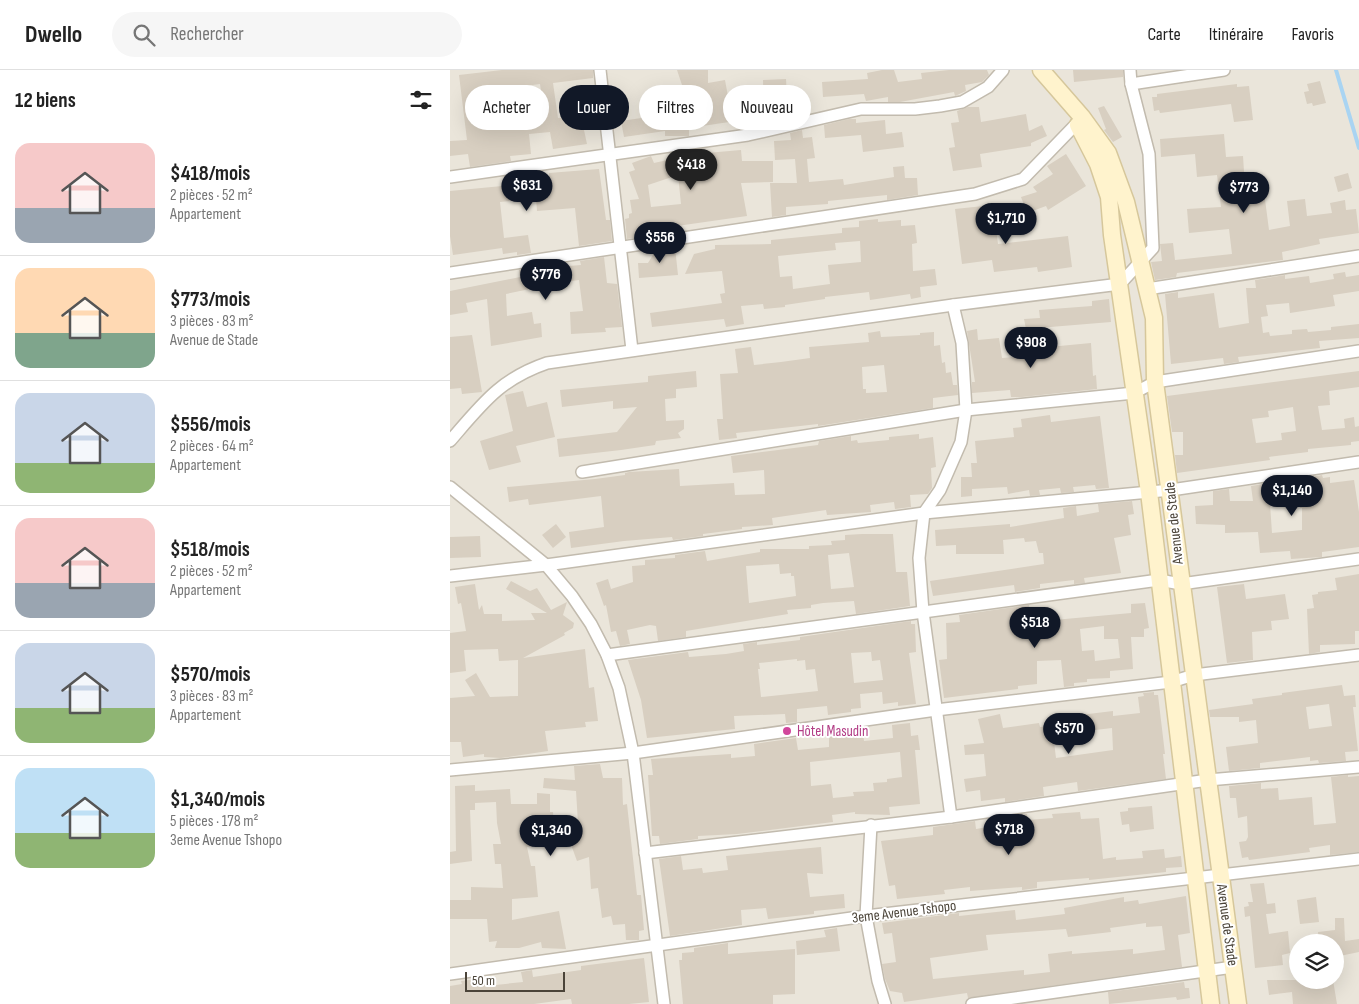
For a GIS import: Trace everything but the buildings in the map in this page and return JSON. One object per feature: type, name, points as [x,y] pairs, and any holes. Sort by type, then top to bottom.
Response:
[{"type":"street","points":[[600,70],[632,350]]},
{"type":"street","points":[[450,177],[748,135],[861,109],[915,109],[962,102],[988,87],[1003,70]]},
{"type":"street","points":[[1027,70],[1080,120],[1109,197],[1112,236],[1149,492],[1211,1004]]},
{"type":"street","name":"Avenue de Stade","points":[[1040,70],[1108,153],[1126,202],[1154,318],[1155,382],[1171,490],[1181,584],[1238,1004]]},
{"type":"street","points":[[450,440],[488,397],[524,370],[547,363],[953,305],[1120,284],[1153,248],[1154,223],[1149,154],[1131,84],[1130,70]]},
{"type":"street","points":[[1131,84],[1224,70]]},
{"type":"street","points":[[450,273],[975,194],[1023,179],[1080,120]]},
{"type":"street","points":[[1147,289],[1359,256]]},
{"type":"street","points":[[951,817],[923,612],[919,558],[924,513],[940,490],[961,442],[966,410],[962,343],[953,305]]},
{"type":"street","points":[[582,472],[966,410],[1134,393],[1155,382],[1359,351]]},
{"type":"street","points":[[450,576],[546,565],[924,513],[1171,490],[1359,462]]},
{"type":"street","points":[[450,487],[546,565],[581,610],[607,656],[618,688],[633,753],[664,1004]]},
{"type":"street","points":[[607,656],[1159,580],[1181,584],[1359,559]]},
{"type":"street","points":[[450,770],[633,753],[936,710],[1171,682],[1194,675],[1359,655]]},
{"type":"street","points":[[645,854],[871,825],[951,817],[1208,780],[1359,767]]},
{"type":"street","points":[[871,825],[866,916],[878,981],[885,1004]]},
{"type":"street","name":"3eme Avenue Tshopo","points":[[450,974],[866,916],[1359,859]]},
{"type":"street","points":[[972,1004],[1233,967]]},
{"type":"shaded area","points":[[450,70],[1359,70],[1359,1004],[450,1004]]},
{"type":"waterway","points":[[1336,70],[1359,148]]},
{"type":"place","name":"Hôtel Masudin","points":[[787,731]]}]
